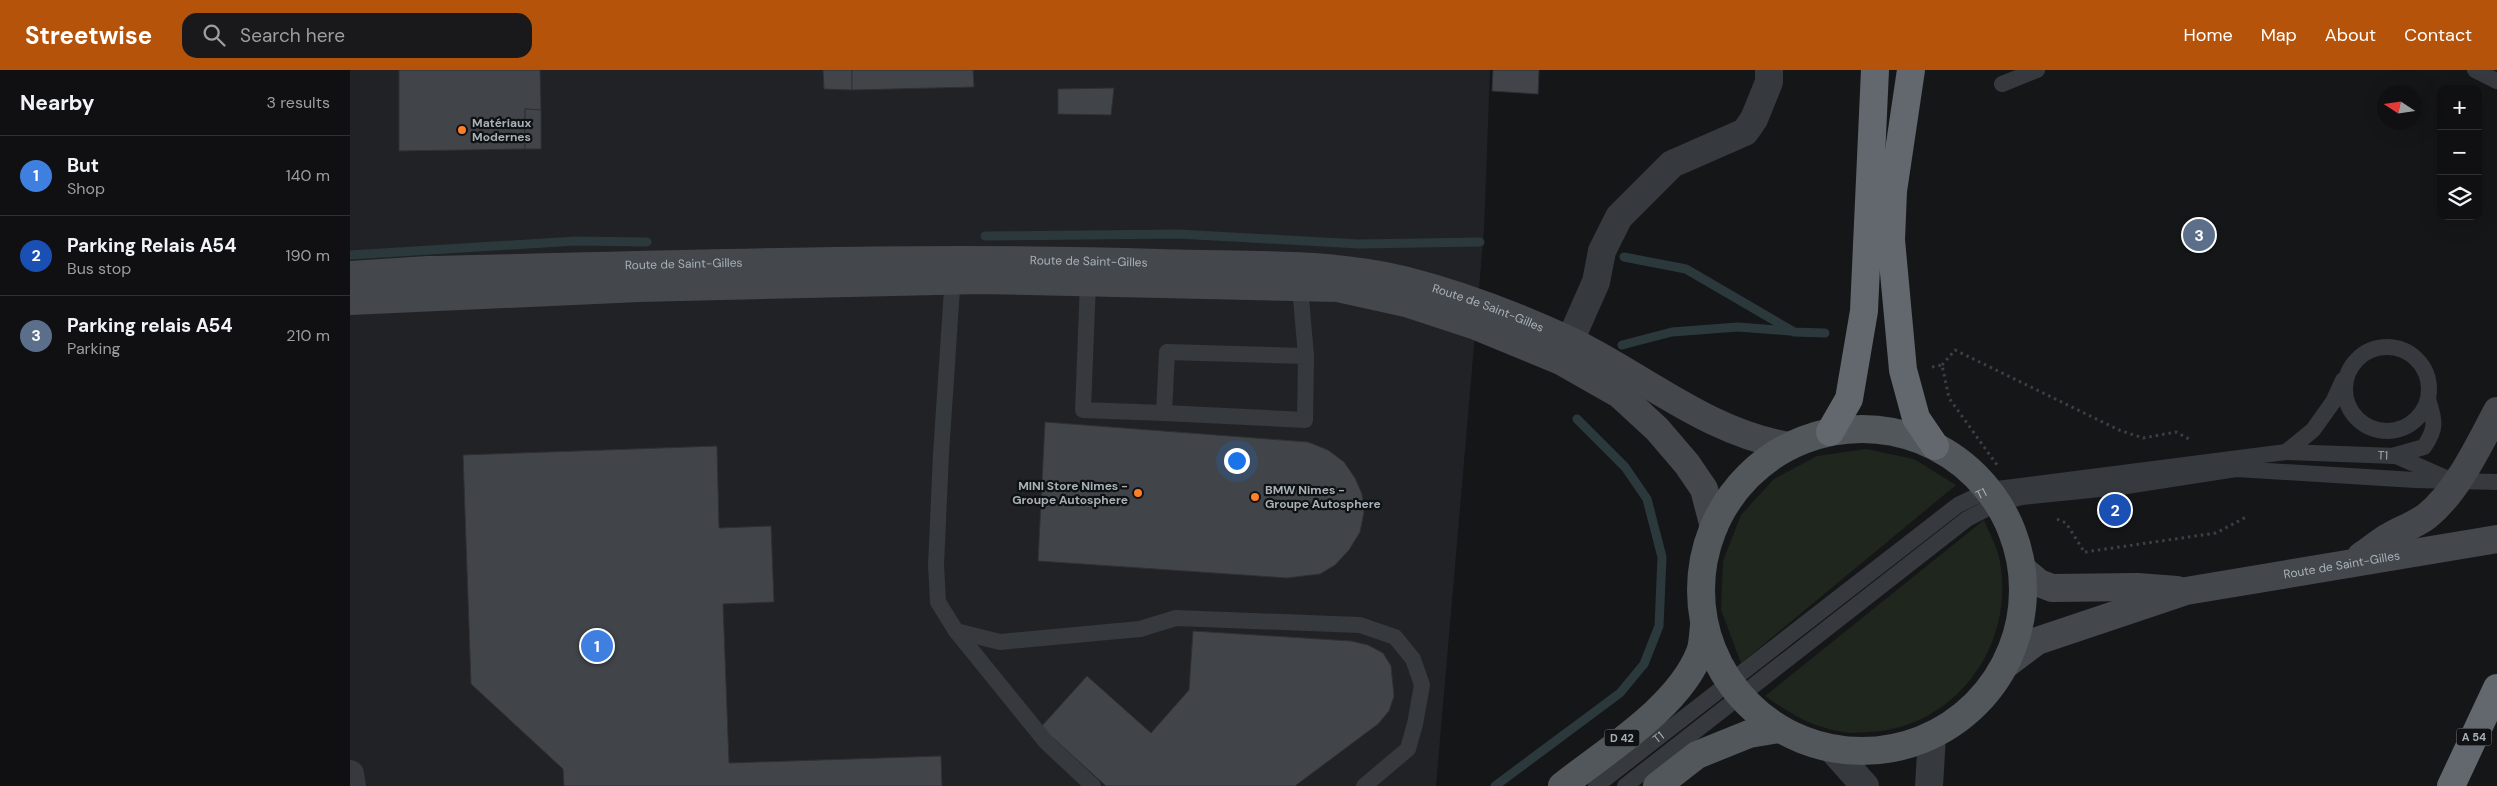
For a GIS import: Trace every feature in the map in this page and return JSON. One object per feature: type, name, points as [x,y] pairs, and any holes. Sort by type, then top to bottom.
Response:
[{"type":"highway","points":[[1830,432],[1849,398],[1864,311],[1875,70]]},
{"type":"highway","points":[[1910,70],[1893,191],[1891,240],[1904,370],[1916,418],[1935,446]]},
{"type":"highway","name":"A 54","points":[[2451,786],[2497,688]]},
{"type":"main road","name":"Route de Saint-Gilles","points":[[350,300],[630,289],[954,270],[1053,259],[1339,269],[1404,280],[1469,299],[1566,351],[1720,423],[1770,443],[1790,446]]},
{"type":"main road","name":"Route de Saint-Gilles","points":[[350,275],[428,270],[954,270],[1088,282],[1338,288],[1406,303],[1476,326],[1566,351],[1658,429],[1704,489],[1714,527]]},
{"type":"main road","points":[[2354,562],[2389,536],[2407,529],[2428,515],[2455,482],[2475,453],[2497,412]]},
{"type":"main road","points":[[1873,429],[1915,437],[1935,446],[1994,486],[2011,528],[2022,569],[2021,618],[2015,642],[2006,665],[1981,699],[1967,714],[1932,736],[1908,746],[1883,751],[1849,752],[1814,745],[1779,729],[1758,714],[1734,689],[1714,654],[1704,624],[1701,604],[1702,565],[1714,527],[1725,505],[1740,484],[1759,466],[1790,446],[1830,432],[1873,429]]},
{"type":"main road","name":"Route de Saint-Gilles","points":[[2006,665],[2037,641],[2186,591],[2497,538]]},
{"type":"main road","name":"Route de Saint-Gilles","points":[[2022,569],[2039,583],[2052,588],[2137,588],[2186,591]]},
{"type":"main road","name":"D 42","points":[[1562,786],[1642,723],[1680,687],[1701,650],[1704,624]]},
{"type":"main road","points":[[1657,786],[1697,755],[1749,734],[1779,729]]},
{"type":"street","points":[[1566,351],[1596,282],[1602,252],[1619,217],[1672,164],[1745,132],[1754,120],[1769,82],[1769,70]]},
{"type":"street","points":[[1929,786],[1932,736]]},
{"type":"street","points":[[1832,749],[1865,786]]},
{"type":"street","points":[[350,774],[352,786]]},
{"type":"lane","points":[[2002,84],[2037,70]]},
{"type":"lane","points":[[2475,70],[2497,81]]},
{"type":"lane","points":[[954,270],[941,454],[936,565],[938,602],[956,631],[1046,742],[1092,786]]},
{"type":"lane","points":[[1088,282],[1083,410],[1305,420],[1306,356],[1300,286]]},
{"type":"lane","points":[[2286,452],[2313,430],[2333,402],[2347,373],[2354,361],[2365,352],[2378,346],[2393,346],[2406,350],[2418,359],[2426,371],[2429,385],[2428,399],[2422,412],[2407,426],[2387,432],[2374,430],[2356,418],[2346,401],[2344,387],[2347,373]]},
{"type":"lane","points":[[1164,413],[1167,352],[1306,356]]},
{"type":"lane","points":[[2236,468],[2396,456],[2424,447],[2433,434],[2435,420],[2428,399]]},
{"type":"lane","name":"T1","points":[[1625,786],[1734,689],[1958,505],[1994,486],[2286,452],[2396,456],[2455,482]]},
{"type":"lane","name":"T1","points":[[1994,486],[2022,497],[2120,487],[2236,468],[2455,482],[2497,482]]},
{"type":"lane","points":[[956,631],[1000,642],[1140,629],[1176,618],[1360,625],[1395,637],[1413,659],[1422,685],[1415,724],[1408,749],[1364,786]]},
{"type":"lane","name":"T1","points":[[1596,786],[1734,689]]},
{"type":"path","points":[[1924,368],[1942,365],[1955,350],[2119,430],[2143,438],[2176,432],[2191,440]]},
{"type":"path","points":[[1942,365],[1949,398],[1994,486]]},
{"type":"path","points":[[2085,552],[2216,533],[2248,516]]},
{"type":"path","points":[[2052,517],[2066,523],[2085,552],[2086,560]]},
{"type":"shaded area","points":[[350,70],[1490,70],[1484,230],[1436,786],[350,786]]},
{"type":"shaded area","points":[[1866,449],[1914,459],[1956,485],[1741,663],[1721,610],[1723,561],[1741,515],[1774,479],[1817,456]]},
{"type":"shaded area","points":[[1984,520],[2000,562],[2002,593],[1998,623],[1988,652],[1972,677],[1952,699],[1928,716],[1900,727],[1849,733],[1820,727],[1793,714],[1765,696]]},
{"type":"building","name":"Matériaux Modernes","points":[[399,70],[540,70],[541,110],[525,109],[525,149],[399,151]]},
{"type":"building","points":[[823,70],[852,70],[852,90],[824,89]]},
{"type":"building","points":[[852,70],[973,70],[974,87],[852,90]]},
{"type":"building","points":[[1493,70],[1539,70],[1538,94],[1492,91]]},
{"type":"building","points":[[1114,88],[1111,115],[1058,114],[1058,89]]},
{"type":"building","points":[[525,109],[541,110],[541,149],[525,149]]},
{"type":"building","points":[[1045,422],[1308,442],[1328,450],[1344,462],[1355,478],[1362,494],[1364,512],[1360,532],[1349,550],[1335,565],[1320,574],[1287,578],[1038,561]]},
{"type":"building","points":[[717,446],[719,528],[771,526],[774,602],[723,604],[729,763],[941,756],[942,786],[564,786],[563,769],[471,684],[463,455]]},
{"type":"building","points":[[1193,631],[1351,641],[1368,645],[1383,653],[1391,666],[1394,696],[1389,711],[1378,724],[1295,786],[1106,786],[1041,727],[1087,676],[1151,733],[1189,690]]},
{"type":"waterway","points":[[985,236],[1178,234],[1359,244],[1480,242]]},
{"type":"waterway","points":[[350,255],[576,241],[647,242]]},
{"type":"waterway","points":[[1624,257],[1686,269],[1794,332],[1825,333]]},
{"type":"waterway","points":[[1622,345],[1672,332],[1738,327],[1790,331]]},
{"type":"waterway","points":[[1495,786],[1620,693],[1644,664],[1659,626],[1662,557],[1647,499],[1625,467],[1577,419]]},
{"type":"place","name":"Matériaux Modernes","points":[[462,130]]},
{"type":"place","name":"Parking relais A54","points":[[2199,235]]},
{"type":"place","name":"MINI Store Nimes - Groupe Autosphere","points":[[1138,493]]},
{"type":"place","name":"BMW Nimes - Groupe Autosphere","points":[[1255,497]]},
{"type":"place","name":"Parking Relais A54","points":[[2115,510]]},
{"type":"place","name":"But","points":[[597,646]]}]
